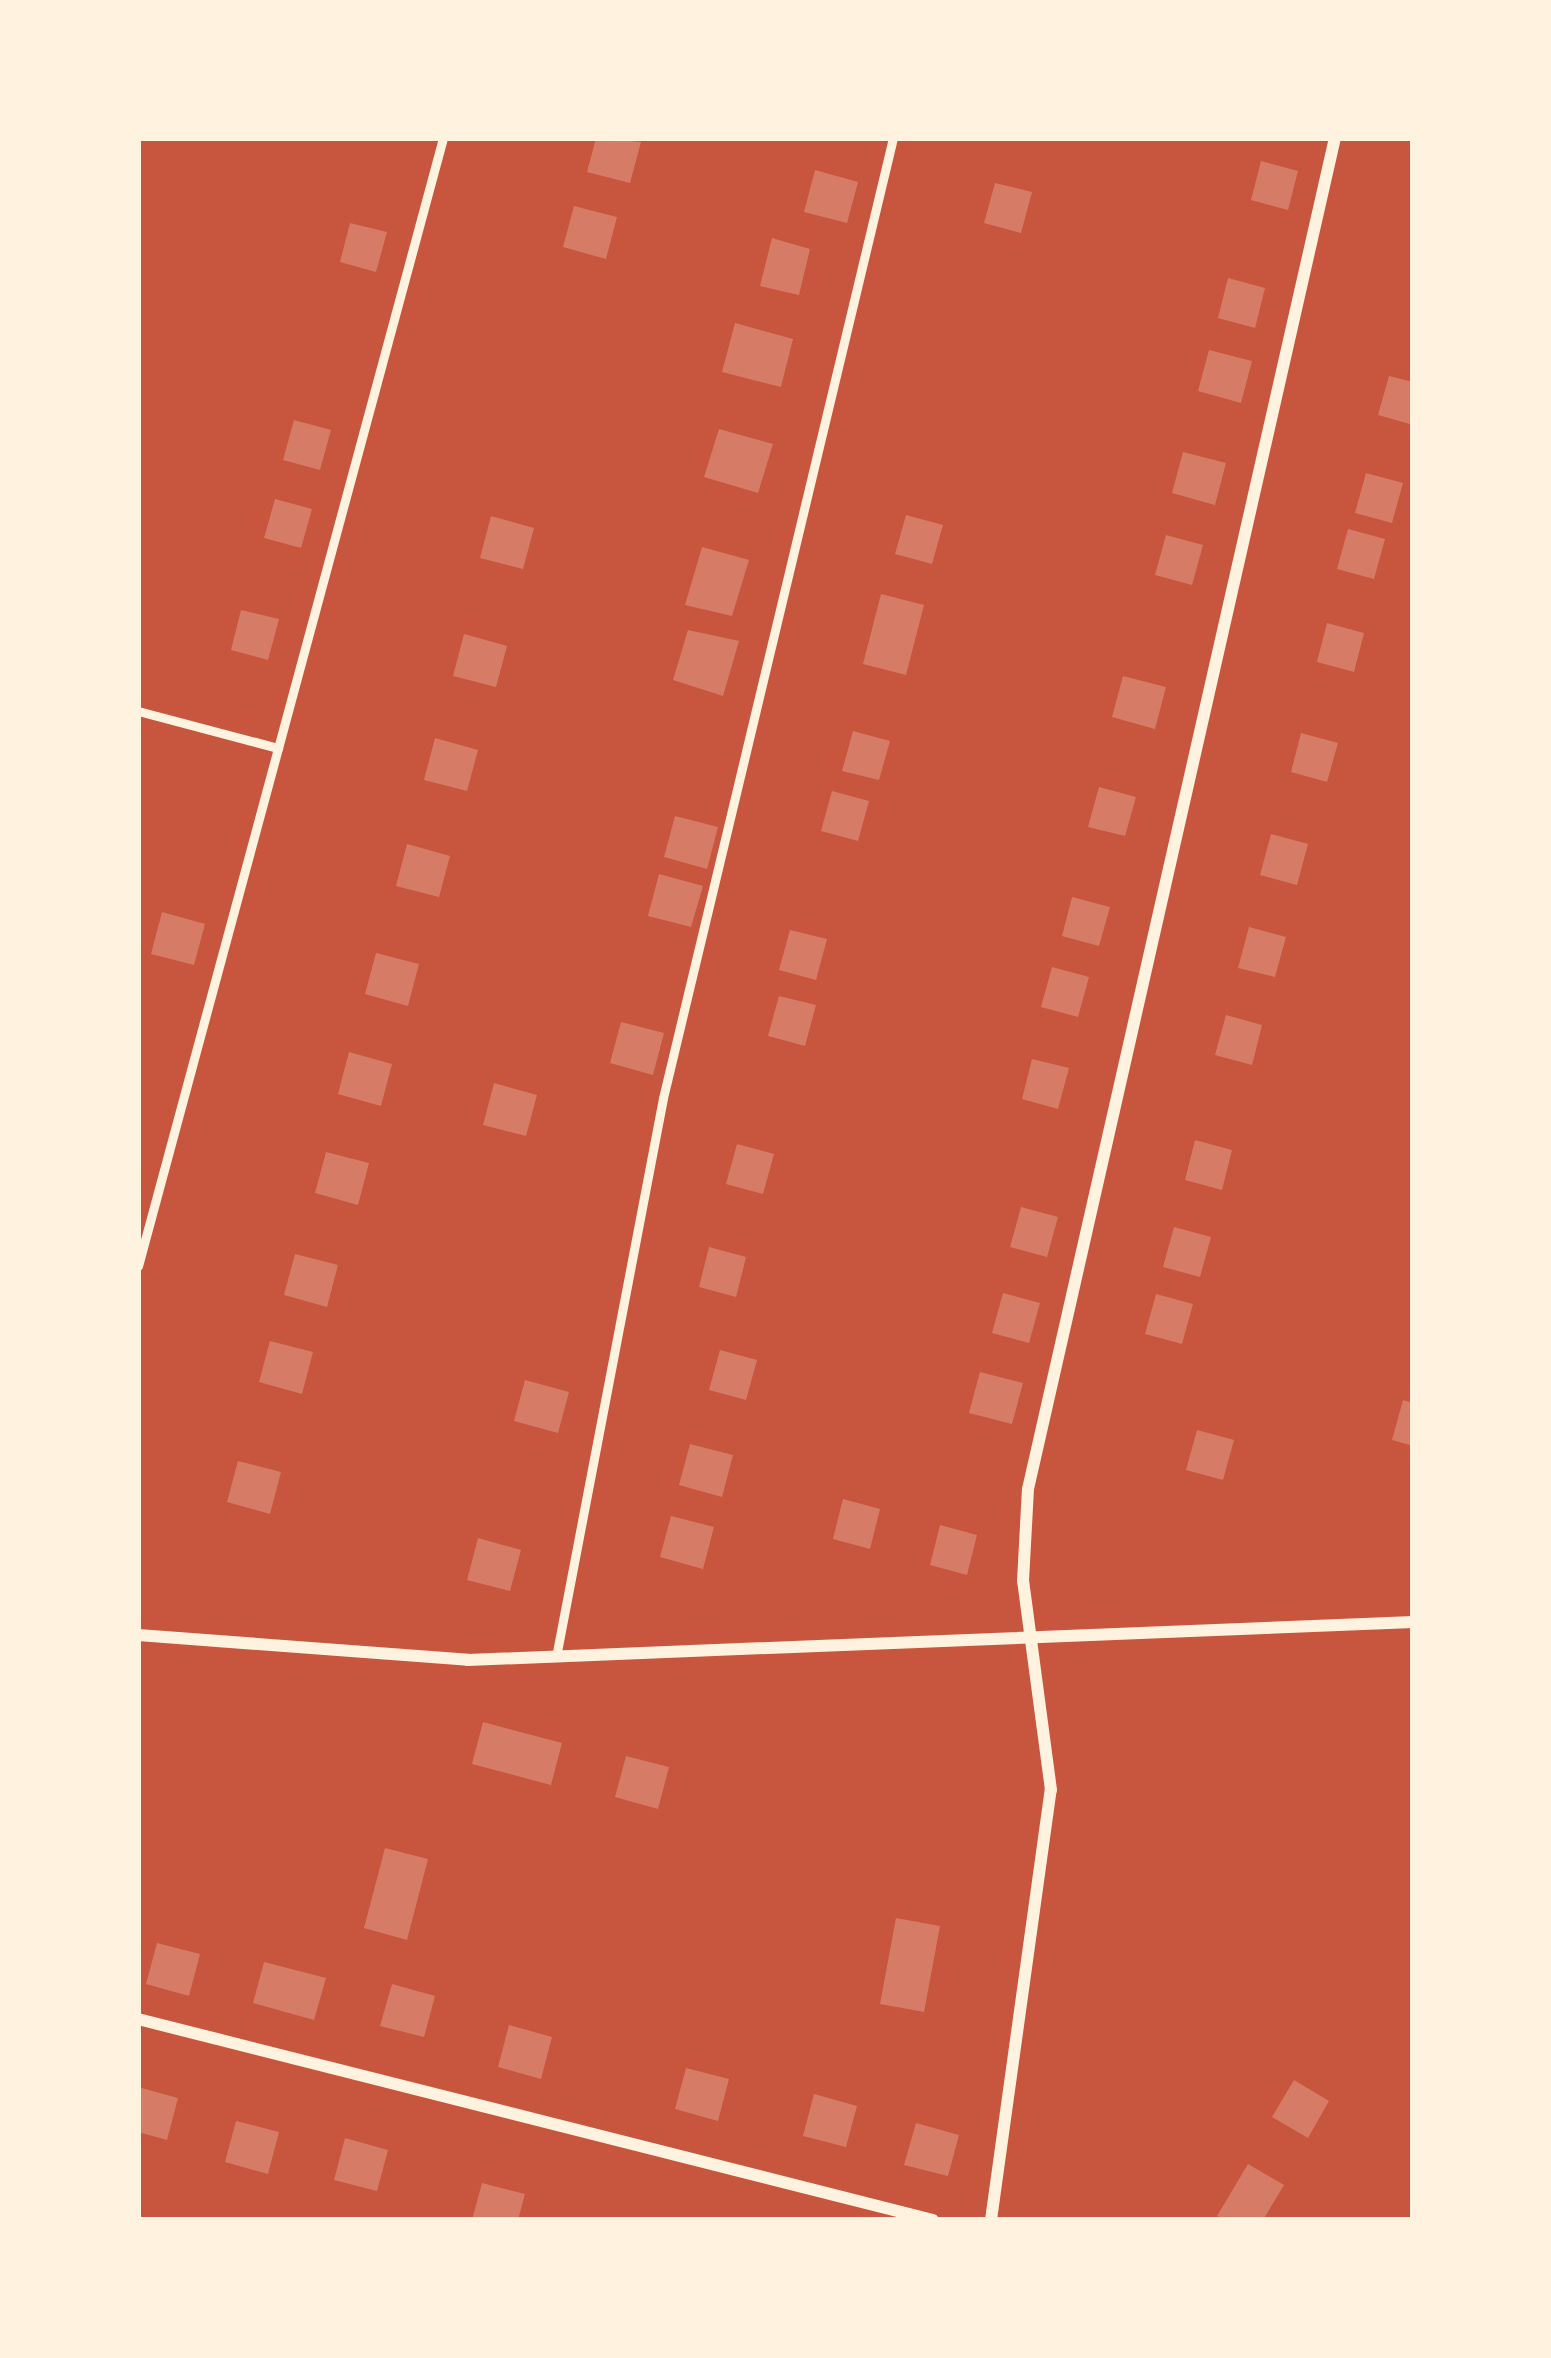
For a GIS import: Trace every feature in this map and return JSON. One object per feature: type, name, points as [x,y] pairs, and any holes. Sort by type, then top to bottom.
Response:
[{"type":"street","points":[[991,2220],[1051,1790],[1038,1645],[1023,1581],[1028,1489],[1335,138]]},
{"type":"street","points":[[138,1635],[556,1657],[1038,1645],[1413,1622]]},
{"type":"street","points":[[138,2019],[933,2220]]},
{"type":"lane","points":[[138,1266],[443,138]]},
{"type":"lane","points":[[556,1657],[658,1121],[892,138]]},
{"type":"lane","points":[[138,711],[278,748]]},
{"type":"building","points":[[596,138],[641,142],[630,183],[587,172]]},
{"type":"building","points":[[1261,161],[1298,171],[1288,210],[1251,200]]},
{"type":"building","points":[[815,170],[858,182],[847,223],[804,212]]},
{"type":"building","points":[[995,183],[1032,192],[1021,233],[984,223]]},
{"type":"building","points":[[574,206],[617,217],[606,259],[563,247]]},
{"type":"building","points":[[350,223],[387,232],[376,272],[340,262]]},
{"type":"building","points":[[772,238],[810,249],[799,295],[760,286]]},
{"type":"building","points":[[1228,278],[1265,288],[1255,328],[1218,318]]},
{"type":"building","points":[[735,323],[793,339],[781,387],[722,372]]},
{"type":"building","points":[[1209,350],[1252,361],[1241,403],[1198,391]]},
{"type":"building","points":[[1389,376],[1413,382],[1413,425],[1378,415]]},
{"type":"building","points":[[294,420],[331,430],[320,470],[283,460]]},
{"type":"building","points":[[719,429],[773,444],[758,493],[704,477]]},
{"type":"building","points":[[1183,452],[1226,463],[1215,505],[1172,493]]},
{"type":"building","points":[[1366,473],[1403,483],[1392,523],[1355,513]]},
{"type":"building","points":[[275,499],[312,509],[301,548],[264,538]]},
{"type":"building","points":[[906,515],[943,525],[932,564],[895,554]]},
{"type":"building","points":[[491,516],[534,528],[523,569],[480,558]]},
{"type":"building","points":[[1348,529],[1385,539],[1374,579],[1337,569]]},
{"type":"building","points":[[1166,535],[1203,545],[1192,585],[1155,575]]},
{"type":"building","points":[[702,547],[749,560],[732,616],[685,605]]},
{"type":"building","points":[[881,594],[924,605],[906,675],[863,664]]},
{"type":"building","points":[[241,610],[279,619],[268,660],[231,650]]},
{"type":"building","points":[[1327,623],[1364,633],[1354,672],[1317,662]]},
{"type":"building","points":[[688,630],[739,641],[723,696],[673,680]]},
{"type":"building","points":[[464,634],[507,646],[496,687],[453,676]]},
{"type":"building","points":[[1123,676],[1166,687],[1155,729],[1112,717]]},
{"type":"building","points":[[853,731],[890,741],[879,780],[842,771]]},
{"type":"building","points":[[1301,733],[1338,743],[1327,782],[1291,772]]},
{"type":"building","points":[[435,738],[478,750],[467,791],[424,780]]},
{"type":"building","points":[[1099,787],[1136,797],[1125,836],[1088,827]]},
{"type":"building","points":[[832,791],[869,801],[858,841],[821,831]]},
{"type":"building","points":[[675,816],[718,827],[707,869],[664,857]]},
{"type":"building","points":[[1271,834],[1308,844],[1297,885],[1260,875]]},
{"type":"building","points":[[407,844],[450,856],[439,897],[396,886]]},
{"type":"building","points":[[659,874],[703,886],[691,927],[648,916]]},
{"type":"building","points":[[1072,897],[1110,907],[1099,946],[1062,936]]},
{"type":"building","points":[[162,912],[205,924],[194,965],[151,954]]},
{"type":"building","points":[[1249,927],[1286,937],[1275,977],[1238,968]]},
{"type":"building","points":[[790,930],[827,939],[816,980],[779,970]]},
{"type":"building","points":[[376,953],[419,964],[408,1006],[365,994]]},
{"type":"building","points":[[1052,967],[1089,977],[1078,1017],[1041,1007]]},
{"type":"building","points":[[779,996],[816,1005],[805,1046],[768,1036]]},
{"type":"building","points":[[1226,1015],[1262,1025],[1252,1065],[1215,1055]]},
{"type":"building","points":[[621,1022],[664,1033],[653,1075],[610,1063]]},
{"type":"building","points":[[349,1052],[392,1064],[381,1106],[338,1094]]},
{"type":"building","points":[[1032,1059],[1069,1068],[1058,1109],[1022,1099]]},
{"type":"building","points":[[494,1083],[537,1095],[526,1136],[483,1125]]},
{"type":"building","points":[[1195,1140],[1232,1150],[1222,1190],[1185,1180]]},
{"type":"building","points":[[737,1144],[774,1154],[763,1194],[726,1184]]},
{"type":"building","points":[[326,1152],[369,1163],[358,1205],[315,1193]]},
{"type":"building","points":[[1021,1207],[1058,1217],[1047,1257],[1010,1247]]},
{"type":"building","points":[[1174,1227],[1211,1237],[1200,1277],[1163,1267]]},
{"type":"building","points":[[709,1247],[746,1257],[736,1297],[699,1287]]},
{"type":"building","points":[[295,1254],[338,1265],[327,1307],[284,1295]]},
{"type":"building","points":[[1003,1293],[1040,1303],[1029,1343],[992,1333]]},
{"type":"building","points":[[1156,1294],[1193,1304],[1182,1344],[1145,1334]]},
{"type":"building","points":[[270,1341],[313,1352],[302,1394],[259,1382]]},
{"type":"building","points":[[720,1350],[757,1360],[746,1400],[709,1390]]},
{"type":"building","points":[[980,1372],[1023,1383],[1012,1424],[969,1413]]},
{"type":"building","points":[[525,1380],[569,1392],[558,1433],[514,1421]]},
{"type":"building","points":[[1403,1400],[1413,1403],[1413,1446],[1392,1440]]},
{"type":"building","points":[[1197,1430],[1234,1440],[1223,1480],[1186,1470]]},
{"type":"building","points":[[690,1444],[733,1455],[722,1497],[679,1485]]},
{"type":"building","points":[[238,1461],[281,1472],[270,1514],[227,1502]]},
{"type":"building","points":[[843,1499],[880,1509],[870,1549],[833,1539]]},
{"type":"building","points":[[671,1516],[714,1527],[703,1569],[660,1557]]},
{"type":"building","points":[[940,1525],[977,1535],[967,1575],[930,1565]]},
{"type":"building","points":[[478,1538],[521,1550],[510,1591],[467,1580]]},
{"type":"building","points":[[483,1722],[562,1743],[551,1785],[472,1764]]},
{"type":"building","points":[[626,1756],[669,1767],[658,1809],[615,1797]]},
{"type":"building","points":[[385,1848],[428,1859],[407,1940],[364,1928]]},
{"type":"building","points":[[896,1918],[940,1926],[924,2012],[880,2004]]},
{"type":"building","points":[[157,1943],[200,1954],[189,1996],[146,1984]]},
{"type":"building","points":[[264,1962],[326,1978],[314,2020],[253,2003]]},
{"type":"building","points":[[392,1984],[435,1996],[424,2037],[380,2026]]},
{"type":"building","points":[[509,2025],[552,2037],[541,2079],[498,2067]]},
{"type":"building","points":[[686,2068],[729,2079],[718,2121],[675,2109]]},
{"type":"building","points":[[1294,2080],[1329,2101],[1308,2138],[1272,2117]]},
{"type":"building","points":[[138,2087],[178,2098],[167,2140],[138,2132]]},
{"type":"building","points":[[814,2094],[857,2106],[846,2147],[803,2136]]},
{"type":"building","points":[[236,2121],[279,2132],[268,2174],[225,2162]]},
{"type":"building","points":[[916,2123],[959,2135],[948,2176],[904,2165]]},
{"type":"building","points":[[345,2138],[388,2150],[377,2191],[334,2180]]},
{"type":"building","points":[[1248,2164],[1284,2185],[1263,2220],[1217,2216]]},
{"type":"building","points":[[482,2183],[525,2194],[518,2220],[472,2220]]}]
